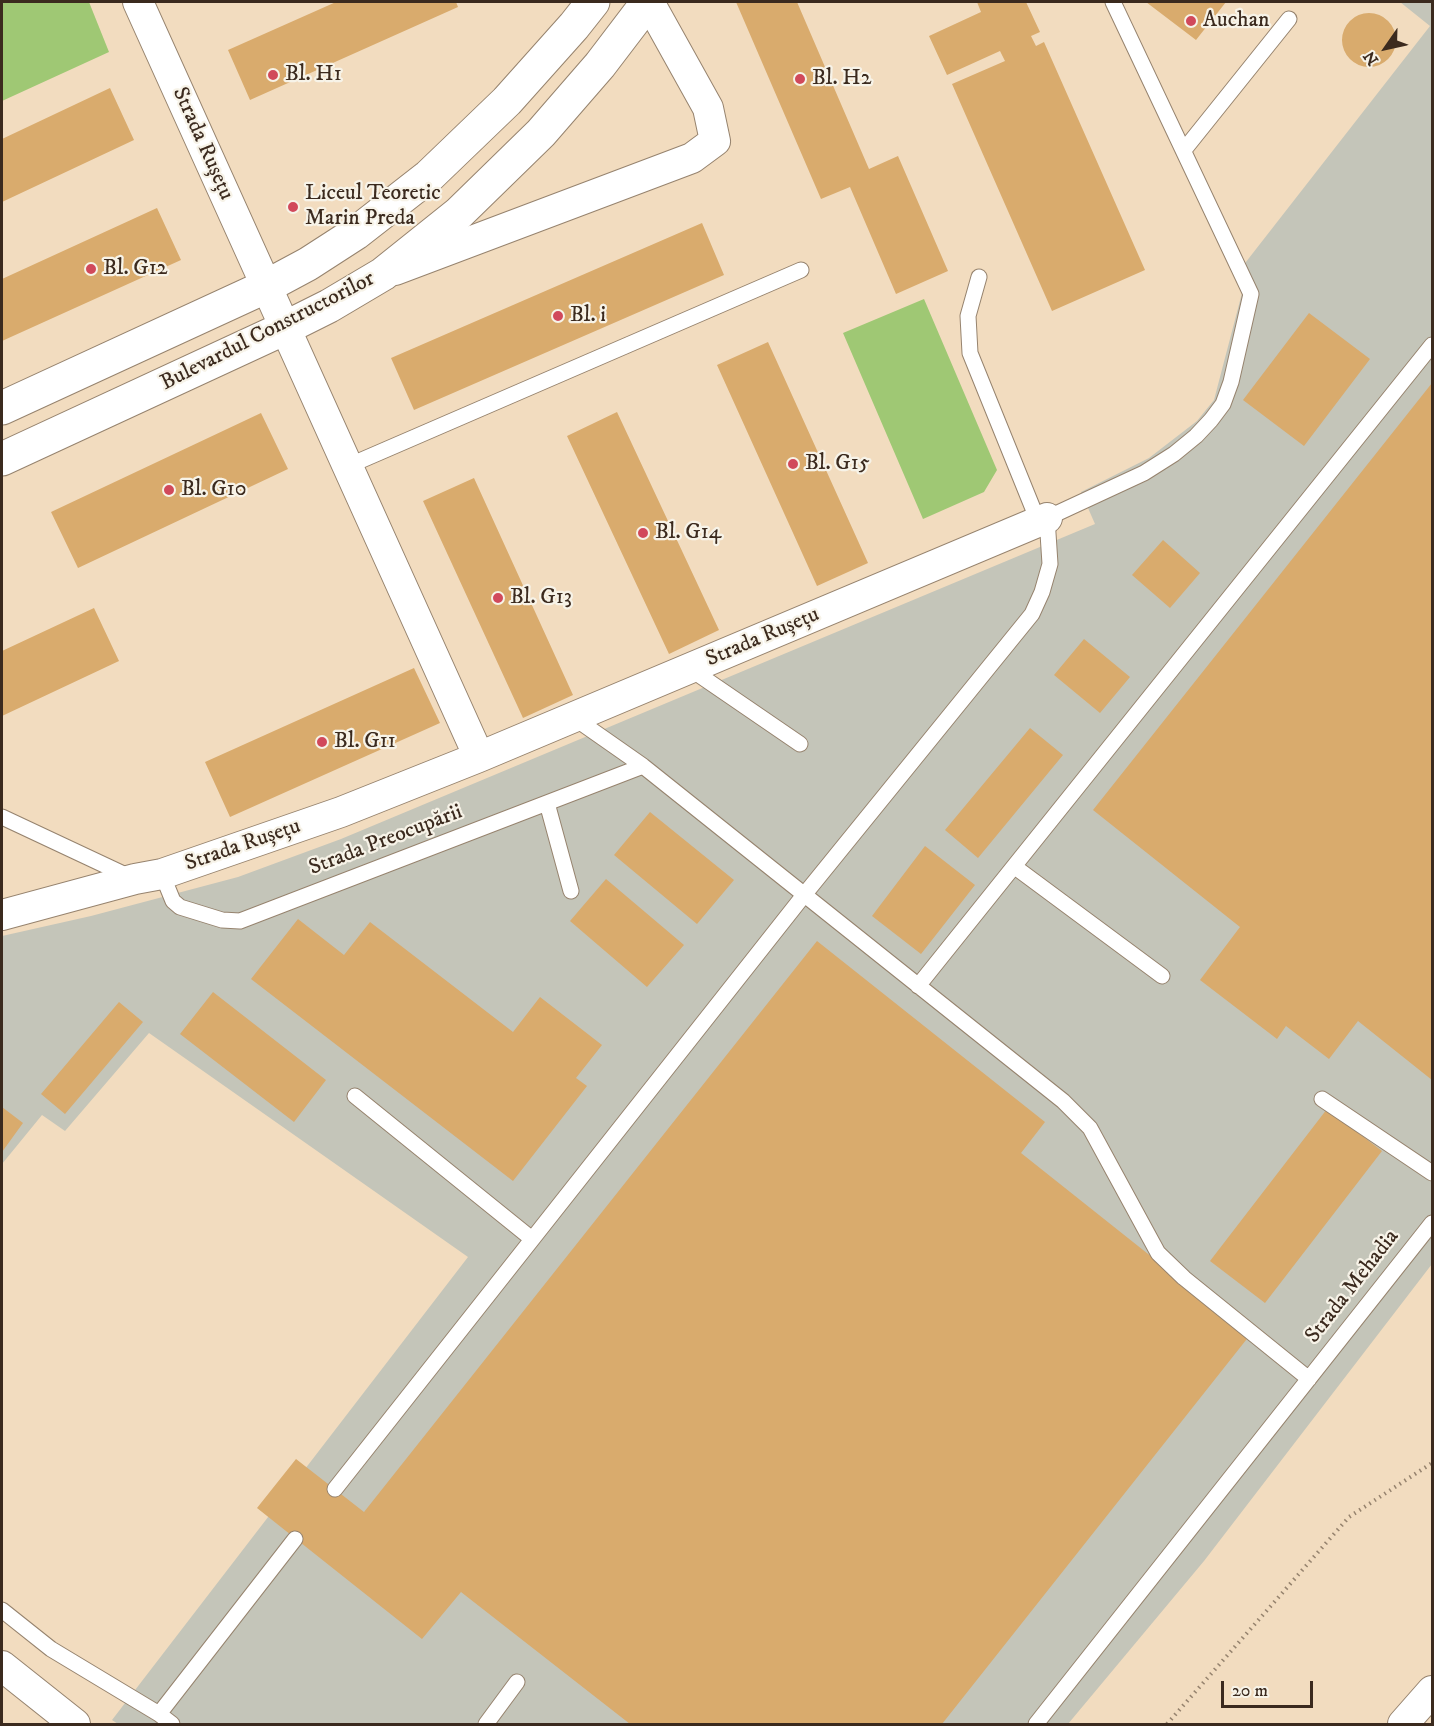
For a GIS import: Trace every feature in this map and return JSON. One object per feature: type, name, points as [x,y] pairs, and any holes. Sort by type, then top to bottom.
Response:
[{"type":"street","name":"Strada Rușețu","points":[[138,2],[285,328]]},
{"type":"street","name":"Bulevardul Constructorilor","points":[[2,408],[267,286],[308,264],[356,233],[429,176],[507,101],[593,2]]},
{"type":"street","name":"Bulevardul Constructorilor","points":[[2,459],[285,328],[329,306],[383,274],[458,214],[541,133],[600,65],[649,2]]},
{"type":"street","points":[[383,274],[692,158],[715,141],[708,108],[649,2]]},
{"type":"street","points":[[285,328],[479,757]]},
{"type":"street","name":"Strada Rușețu","points":[[2,915],[149,876],[341,813],[1042,519]]},
{"type":"street","points":[[2,1666],[75,1725]]},
{"type":"street","points":[[1403,1725],[1432,1691]]},
{"type":"lane","points":[[1042,519],[1144,473],[1174,454],[1203,428],[1223,404],[1231,382],[1251,294],[1113,2]]},
{"type":"lane","points":[[1184,150],[1289,19]]},
{"type":"lane","points":[[348,466],[801,270]]},
{"type":"lane","points":[[335,1489],[804,895],[1032,614],[1042,592],[1050,564],[1042,519],[970,353],[968,316],[979,277]]},
{"type":"lane","points":[[918,986],[1432,345]]},
{"type":"lane","points":[[689,668],[800,744]]},
{"type":"lane","points":[[573,717],[643,766],[1063,1101],[1090,1128],[1158,1253],[1184,1278],[1309,1379]]},
{"type":"lane","name":"Strada Preocupării","points":[[149,876],[180,907],[222,920],[240,921],[643,766]]},
{"type":"lane","points":[[548,803],[571,891]]},
{"type":"lane","points":[[2,817],[149,876]]},
{"type":"lane","points":[[1015,867],[1162,976]]},
{"type":"lane","points":[[355,1096],[532,1239]]},
{"type":"lane","points":[[1322,1099],[1432,1173]]},
{"type":"lane","name":"Strada Mehadia","points":[[1036,1725],[1432,1223]]},
{"type":"lane","points":[[159,1714],[296,1539]]},
{"type":"lane","points":[[2,1610],[51,1649],[159,1714],[172,1725]]},
{"type":"lane","points":[[486,1725],[517,1682]]},
{"type":"path","points":[[1167,1725],[1349,1517],[1432,1463]]},
{"type":"shaded area","points":[[1400,2],[1432,2],[1432,1264],[1204,1561],[1068,1724],[118,1724],[112,1720],[468,1257],[149,1033],[65,1131],[42,1115],[2,1164],[2,936],[91,916],[238,877],[341,839],[1095,524],[1081,492],[1149,458],[1197,421],[1214,400],[1242,293],[1235,276],[1430,26]]},
{"type":"green space","points":[[2,2],[89,2],[109,52],[2,101]]},
{"type":"green space","points":[[924,299],[997,470],[984,492],[923,519],[843,333]]},
{"type":"building","name":"Bl. H1","points":[[336,2],[456,2],[458,7],[250,100],[228,50]]},
{"type":"building","name":"Bl. H2","points":[[736,2],[797,2],[869,169],[898,156],[948,271],[896,294],[850,187],[821,199]]},
{"type":"building","points":[[977,2],[1026,2],[1040,32],[1031,36],[1036,46],[1044,42],[1145,270],[1052,311],[952,84],[1005,61],[1000,51],[947,75],[929,36],[981,12]]},
{"type":"building","name":"Auchan","points":[[1146,2],[1226,2],[1196,40]]},
{"type":"building","points":[[1364,13],[1374,13],[1384,17],[1392,25],[1396,40],[1392,55],[1384,63],[1374,67],[1364,67],[1354,63],[1346,55],[1342,45],[1342,35],[1346,25],[1354,17]]},
{"type":"building","points":[[110,88],[134,140],[2,202],[2,139]]},
{"type":"building","name":"Bl. G12","points":[[157,208],[181,260],[2,341],[2,279]]},
{"type":"building","name":"Bl. i","points":[[702,223],[724,275],[414,410],[391,358]]},
{"type":"building","points":[[1309,313],[1370,359],[1304,446],[1243,400]]},
{"type":"building","name":"Bl. G15","points":[[768,342],[868,563],[817,586],[717,365]]},
{"type":"building","points":[[1432,383],[1432,1080],[1358,1021],[1329,1059],[1286,1026],[1277,1039],[1200,980],[1240,927],[1093,810]]},
{"type":"building","name":"Bl. G14","points":[[617,412],[719,630],[669,654],[567,436]]},
{"type":"building","name":"Bl. G10","points":[[261,413],[288,469],[78,568],[51,512]]},
{"type":"building","name":"Bl. G13","points":[[474,478],[573,695],[523,718],[423,501]]},
{"type":"building","points":[[1163,540],[1200,573],[1170,608],[1132,575]]},
{"type":"building","points":[[94,608],[119,661],[2,716],[2,651]]},
{"type":"building","points":[[1084,639],[1130,677],[1100,713],[1054,675]]},
{"type":"building","name":"Bl. G11","points":[[414,668],[440,723],[230,817],[205,762]]},
{"type":"building","points":[[1030,728],[1063,755],[978,858],[945,830]]},
{"type":"building","points":[[650,812],[734,880],[697,924],[614,855]]},
{"type":"building","points":[[925,846],[975,885],[921,954],[872,916]]},
{"type":"building","points":[[606,879],[684,945],[647,987],[570,921]]},
{"type":"building","points":[[298,919],[344,955],[370,922],[513,1032],[540,997],[602,1045],[576,1078],[587,1086],[513,1181],[251,979]]},
{"type":"building","points":[[817,941],[1045,1122],[1021,1153],[1250,1335],[942,1724],[630,1724],[461,1592],[422,1639],[257,1508],[296,1459],[364,1512]]},
{"type":"building","points":[[213,992],[326,1080],[294,1122],[180,1034]]},
{"type":"building","points":[[119,1002],[143,1022],[65,1114],[41,1094]]},
{"type":"building","points":[[2,1107],[23,1123],[2,1152]]},
{"type":"building","points":[[1327,1109],[1382,1151],[1265,1303],[1210,1261]]},
{"type":"place","name":"Auchan","points":[[1191,21]]},
{"type":"place","name":"Bl. H1","points":[[273,75]]},
{"type":"place","name":"Bl. H2","points":[[800,79]]},
{"type":"place","name":"Liceul Teoretic Marin Preda","points":[[293,207]]},
{"type":"place","name":"Bl. G12","points":[[91,269]]},
{"type":"place","name":"Bl. i","points":[[558,316]]},
{"type":"place","name":"Bl. G15","points":[[793,464]]},
{"type":"place","name":"Bl. G10","points":[[169,490]]},
{"type":"place","name":"Bl. G14","points":[[643,533]]},
{"type":"place","name":"Bl. G13","points":[[498,598]]},
{"type":"place","name":"Bl. G11","points":[[322,742]]}]
